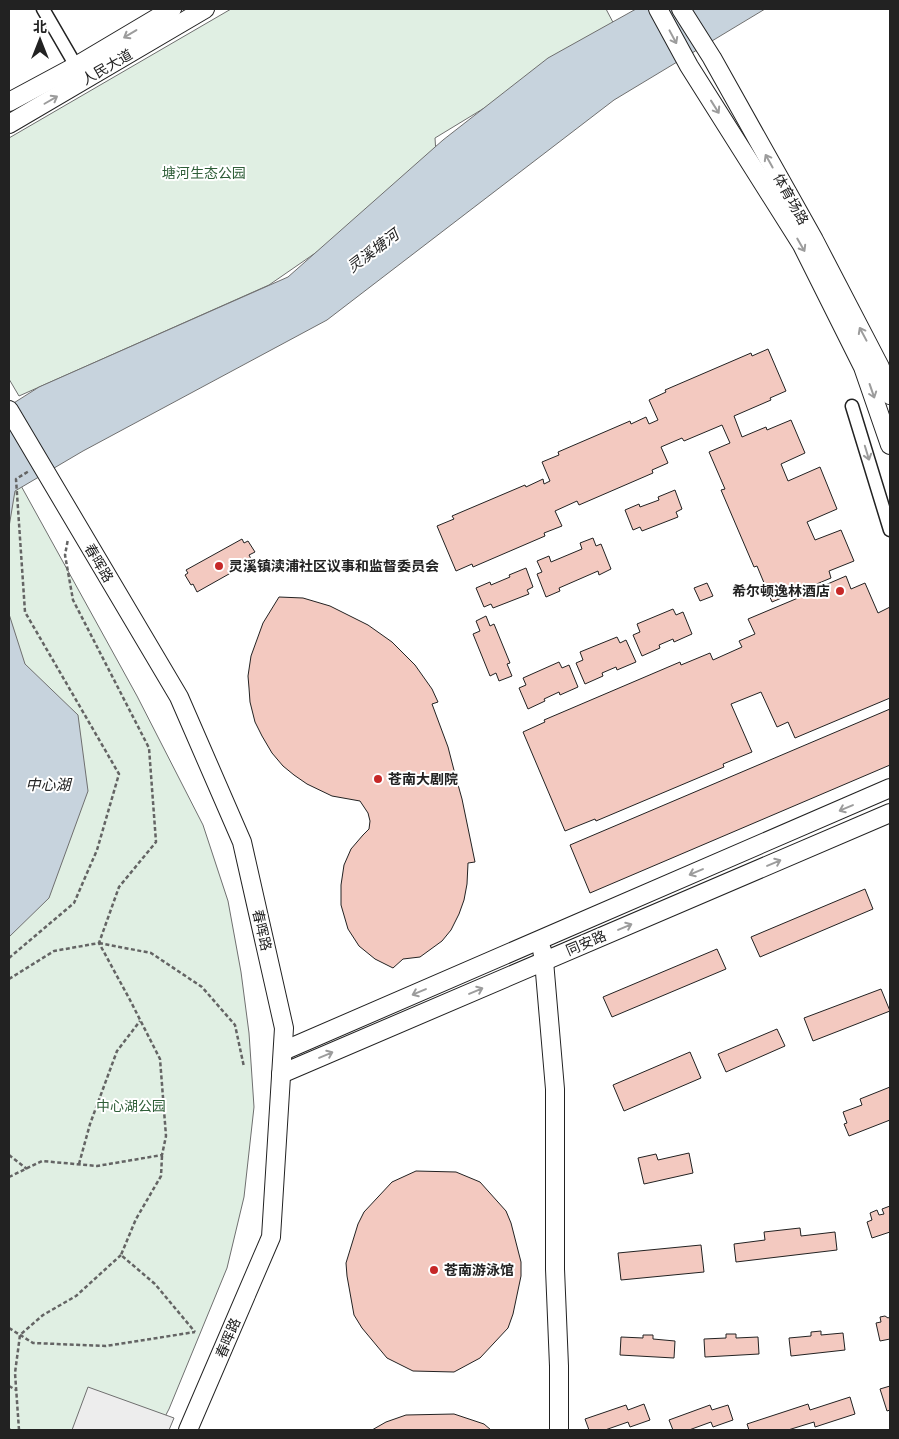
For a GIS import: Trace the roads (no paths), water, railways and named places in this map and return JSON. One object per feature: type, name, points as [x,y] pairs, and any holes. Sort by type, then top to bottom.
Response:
[{"type":"street","points":[[44,9],[76,66]]},
{"type":"street","name":"人民大道","points":[[9,102],[76,66],[172,9]]},
{"type":"street","name":"人民大道","points":[[9,124],[206,9]]},
{"type":"street","name":"体育场路","points":[[658,9],[689,66],[802,246],[863,367],[890,444]]},
{"type":"street","name":"体育场路","points":[[681,9],[712,58],[818,249],[880,366],[890,394]]},
{"type":"street","points":[[852,406],[890,530]]},
{"type":"street","name":"春晖路","points":[[13,417],[179,697],[242,842],[284,1028],[271,1237],[188,1430]]},
{"type":"street","name":"同安路","points":[[283,1051],[890,788]]},
{"type":"street","name":"同安路","points":[[282,1074],[890,813]]},
{"type":"street","points":[[539,940],[544,961],[555,1089],[555,1269],[559,1366],[559,1430]]},
{"type":"water","name":"灵溪塘河","points":[[636,9],[765,9],[614,100],[327,320],[83,451],[15,491],[9,527],[9,406],[39,387],[288,277],[443,140],[548,58]]},
{"type":"water","name":"中心湖","points":[[9,614],[25,664],[78,715],[88,791],[49,898],[9,937]]},
{"type":"place","name":"灵溪镇渎浦社区议事和监督委员会","points":[[219,566]]},
{"type":"place","name":"希尔顿逸林酒店","points":[[840,591]]},
{"type":"place","name":"苍南大剧院","points":[[378,779]]},
{"type":"place","name":"苍南游泳馆","points":[[434,1270]]},
{"type":"park label","name":"塘河生态公园","points":[[204,173]]},
{"type":"park label","name":"中心湖公园","points":[[131,1106]]}]
